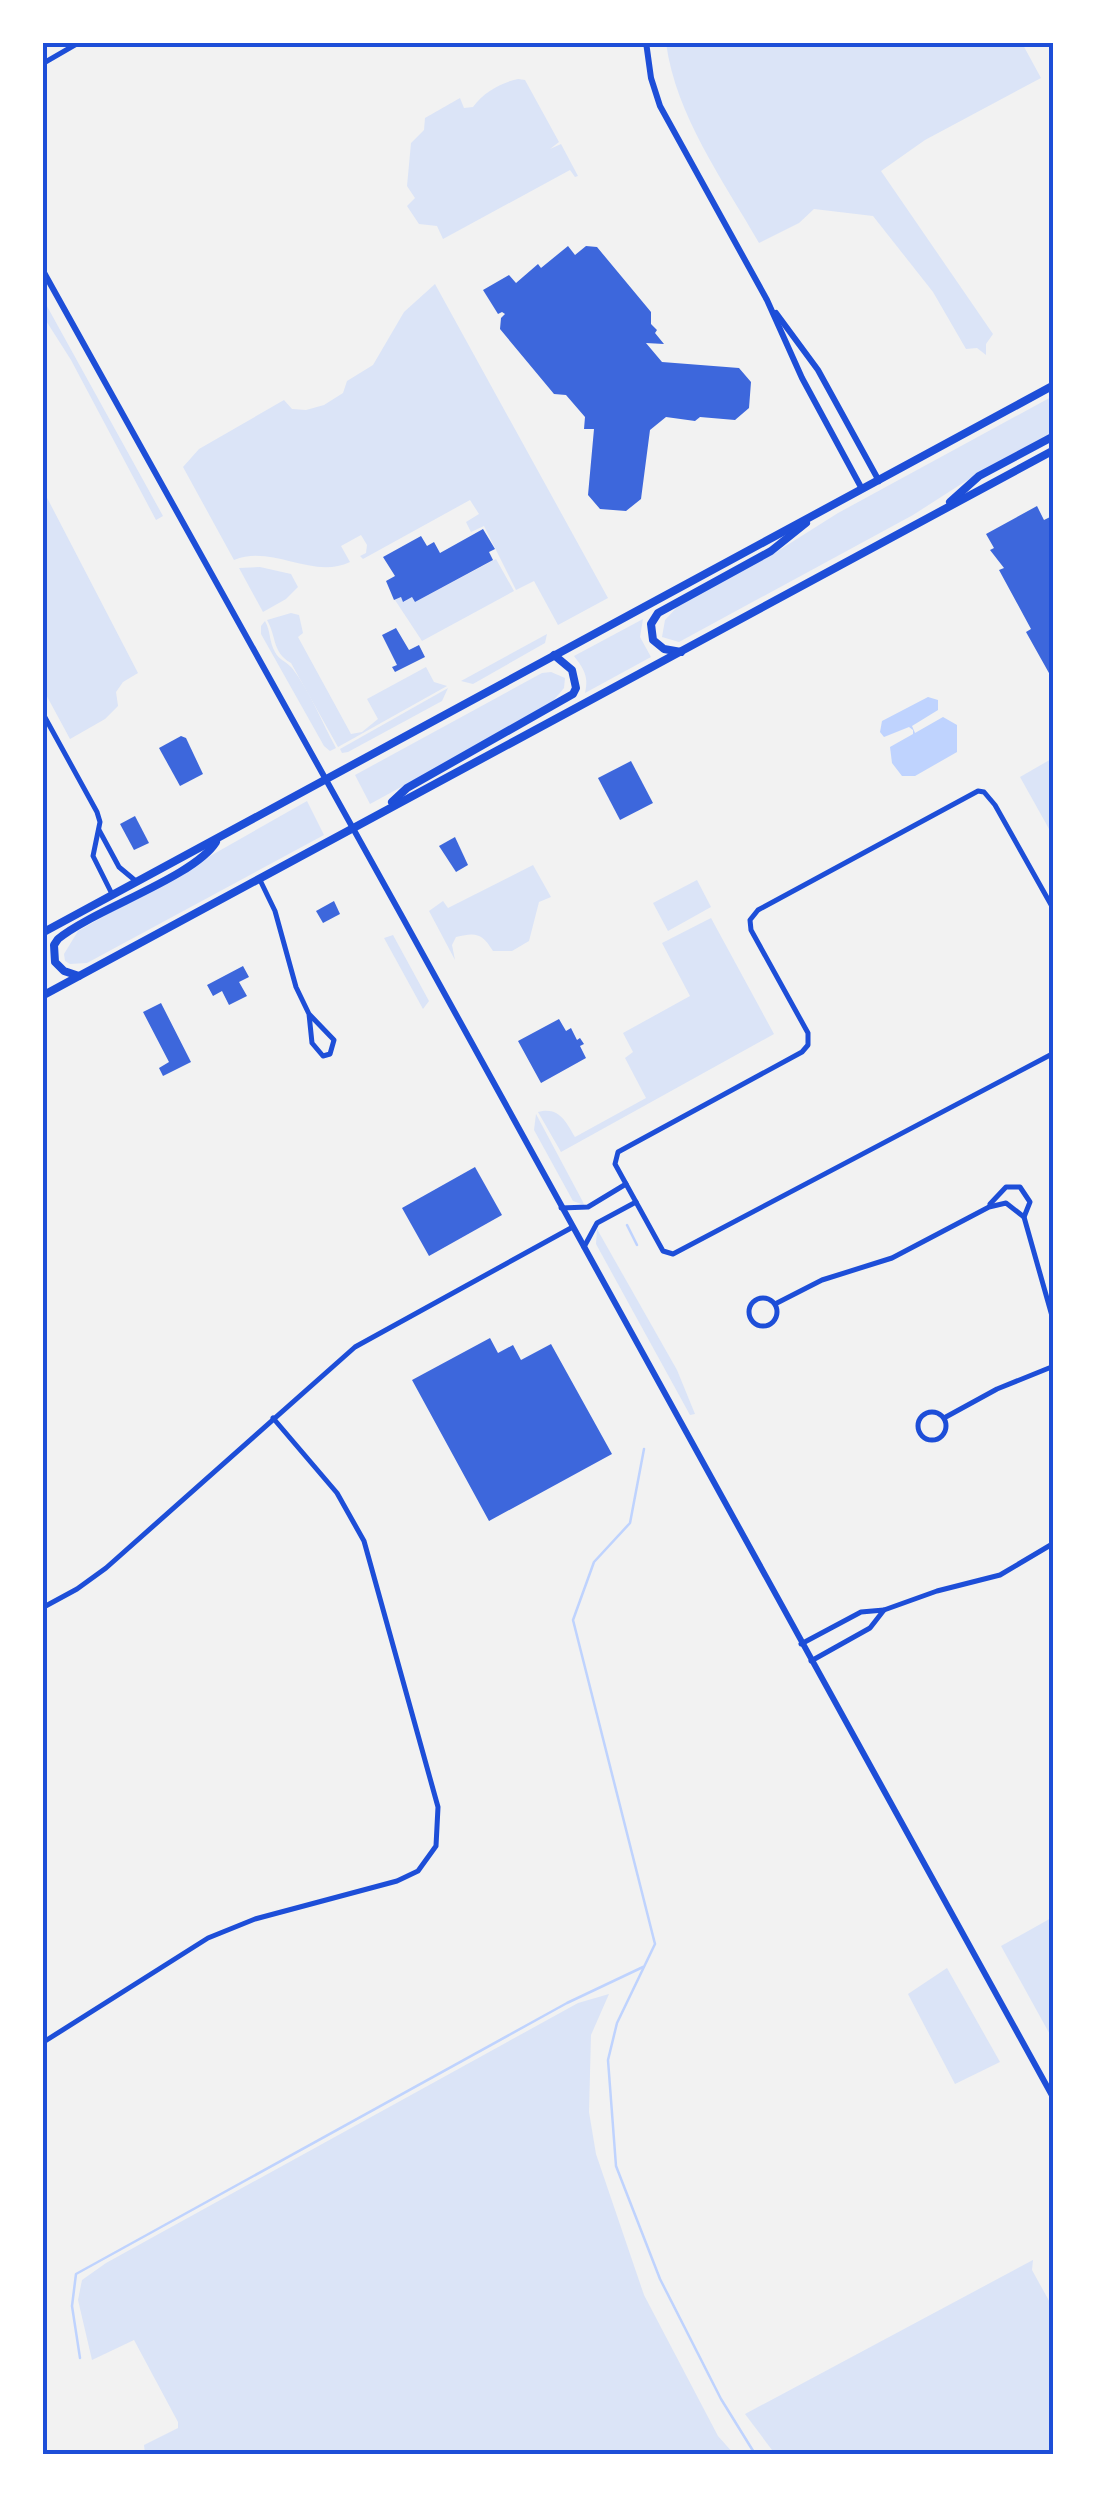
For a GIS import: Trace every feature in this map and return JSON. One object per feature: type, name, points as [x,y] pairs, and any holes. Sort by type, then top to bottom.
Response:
[{"type":"main road","points":[[646,42],[650,78],[660,106],[767,300],[802,378],[862,490]]},
{"type":"main road","points":[[42,269],[1054,2099]]},
{"type":"main road","points":[[767,300],[818,370],[879,480]]},
{"type":"main road","points":[[42,934],[1054,385]]},
{"type":"main road","points":[[940,511],[980,476],[1054,436]]},
{"type":"main road","points":[[42,996],[1054,450]]},
{"type":"main road","points":[[681,652],[664,649],[653,640],[651,624],[658,613],[771,551],[812,516]]},
{"type":"main road","points":[[386,809],[407,788],[573,694],[576,688],[572,670],[554,656]]},
{"type":"main road","points":[[79,976],[64,971],[55,962],[54,945],[58,939],[177,872],[210,850],[218,837]]},
{"type":"street","points":[[42,64],[80,42]]},
{"type":"street","points":[[42,712],[97,812],[93,856],[112,894]]},
{"type":"street","points":[[1054,910],[995,804],[978,791],[758,910],[750,920],[751,930],[808,1033],[808,1044],[802,1052],[618,1152],[615,1164],[664,1251],[674,1254],[1054,1053]]},
{"type":"street","points":[[98,830],[119,867],[136,882]]},
{"type":"street","points":[[258,878],[275,910],[296,987],[309,1014],[316,1052],[330,1054],[334,1040],[309,1014]]},
{"type":"street","points":[[560,1208],[588,1208],[626,1184]]},
{"type":"street","points":[[988,1207],[1006,1188],[1020,1187],[1030,1202],[1024,1217]]},
{"type":"street","points":[[583,1250],[597,1223],[636,1202]]},
{"type":"street","points":[[775,1304],[822,1280],[892,1258],[988,1207],[1006,1203],[1024,1217],[1054,1322]]},
{"type":"street","points":[[42,1608],[77,1590],[106,1568],[355,1347],[571,1228]]},
{"type":"street","points":[[767,1298],[775,1304],[778,1316],[772,1324],[760,1326],[752,1320],[749,1309],[753,1302],[767,1298]]},
{"type":"street","points":[[944,1418],[998,1389],[1054,1366]]},
{"type":"street","points":[[926,1412],[936,1412],[944,1418],[946,1430],[940,1438],[930,1440],[921,1435],[918,1421],[926,1412]]},
{"type":"street","points":[[42,2043],[208,1938],[255,1919],[397,1882],[425,1865],[436,1846],[438,1807],[369,1555],[337,1493],[274,1418]]},
{"type":"street","points":[[800,1644],[862,1612],[884,1610],[937,1591],[1000,1576],[1054,1543]]},
{"type":"street","points":[[811,1661],[870,1628],[884,1610]]},
{"type":"shaded area","points":[[666,43],[1022,43],[1041,78],[925,140],[881,171],[993,334],[986,344],[986,355],[977,348],[966,349],[933,292],[873,216],[814,209],[799,223],[759,243],[690,122],[671,70]]},
{"type":"shaded area","points":[[525,80],[559,142],[550,149],[561,144],[578,176],[570,170],[443,239],[437,226],[419,224],[407,206],[415,198],[407,186],[411,143],[424,130],[425,118],[460,98],[464,108],[473,107],[493,89]]},
{"type":"shaded area","points":[[435,284],[608,598],[558,625],[534,581],[516,590],[484,526],[471,532],[466,522],[479,514],[470,500],[363,559],[360,556],[366,553],[367,545],[361,535],[341,546],[350,562],[336,566],[321,567],[263,556],[234,560],[183,467],[199,449],[284,400],[292,409],[306,410],[343,393],[347,381],[373,365],[404,312]]},
{"type":"shaded area","points":[[43,299],[163,516],[156,520],[71,360],[43,316]]},
{"type":"shaded area","points":[[1053,396],[1053,433],[913,515],[679,642],[662,637],[665,620],[679,605]]},
{"type":"shaded area","points":[[42,488],[138,673],[123,682],[116,692],[118,706],[105,719],[70,739],[43,689]]},
{"type":"shaded area","points":[[496,559],[514,591],[422,641],[395,600],[400,597],[404,602],[412,597],[415,602]]},
{"type":"shaded area","points":[[260,567],[291,574],[298,587],[263,612],[239,568]]},
{"type":"shaded area","points":[[291,613],[299,615],[303,633],[298,637],[351,734],[362,732],[378,719],[367,699],[426,667],[434,682],[447,686],[338,747],[291,663],[278,649],[267,620]]},
{"type":"shaded area","points":[[643,619],[640,637],[651,657],[585,693],[585,673],[574,656]]},
{"type":"shaded area","points":[[265,621],[275,652],[298,677],[336,748],[330,751],[324,746],[261,634]]},
{"type":"shaded area","points":[[547,634],[545,643],[473,684],[461,681]]},
{"type":"shaded area","points":[[542,673],[565,678],[564,688],[548,707],[370,804],[355,775]]},
{"type":"shaded area","points":[[448,688],[442,701],[342,753],[340,749]]},
{"type":"shaded area","points":[[1053,758],[1053,836],[1020,777]]},
{"type":"shaded area","points":[[307,801],[324,835],[87,963],[65,961],[64,954],[78,931]]},
{"type":"shaded area","points":[[533,865],[551,897],[539,902],[529,941],[512,951],[493,951],[478,935],[456,937],[452,945],[455,960],[429,911],[443,901],[448,908]]},
{"type":"shaded area","points":[[697,880],[711,907],[668,931],[653,903]]},
{"type":"shaded area","points":[[711,918],[774,1034],[561,1152],[538,1112],[557,1113],[575,1137],[646,1098],[625,1058],[633,1052],[623,1033],[690,996],[662,943]]},
{"type":"shaded area","points":[[393,935],[429,1001],[423,1009],[384,938]]},
{"type":"shaded area","points":[[536,1114],[584,1205],[573,1201],[534,1130]]},
{"type":"shaded area","points":[[597,1229],[677,1370],[695,1414],[690,1415],[596,1244]]},
{"type":"shaded area","points":[[1053,1917],[1053,2040],[1001,1946]]},
{"type":"shaded area","points":[[947,1968],[1000,2062],[955,2084],[908,1994]]},
{"type":"shaded area","points":[[609,1994],[591,2035],[589,2112],[596,2154],[644,2295],[718,2436],[734,2454],[145,2454],[144,2445],[178,2428],[178,2422],[134,2340],[92,2360],[78,2300],[82,2280],[106,2263],[578,2003]]},
{"type":"shaded area","points":[[1033,2260],[1032,2270],[1053,2308],[1053,2454],[775,2454],[745,2414]]},
{"type":"water","points":[[928,697],[938,700],[938,710],[912,726],[915,733],[943,717],[957,725],[957,752],[915,776],[902,776],[892,763],[890,747],[913,734],[913,730],[909,727],[884,737],[880,732],[882,721]]},
{"type":"building","points":[[568,246],[575,255],[586,246],[597,247],[651,312],[651,324],[664,344],[646,343],[662,362],[739,368],[751,382],[749,408],[735,420],[666,417],[650,430],[641,499],[626,511],[600,509],[588,495],[594,429],[584,429],[585,417],[566,395],[554,394],[500,329],[505,314],[498,314],[483,290],[509,275],[516,283]]},
{"type":"building","points":[[1037,506],[1044,520],[1054,515],[1054,682],[1026,632],[1031,629],[999,570],[1004,568],[990,550],[994,548],[986,534]]},
{"type":"building","points":[[483,529],[495,549],[489,552],[493,560],[415,602],[412,597],[403,602],[401,597],[394,600],[386,581],[395,576],[383,557],[421,536],[427,546],[434,542],[440,553]]},
{"type":"building","points":[[396,628],[409,650],[419,645],[425,657],[395,672],[392,667],[397,665],[382,635]]},
{"type":"building","points":[[181,736],[186,738],[203,774],[180,786],[159,748]]},
{"type":"building","points":[[631,761],[653,803],[620,820],[598,778]]},
{"type":"building","points":[[135,816],[149,843],[134,850],[120,824]]},
{"type":"building","points":[[455,837],[468,865],[456,872],[439,846]]},
{"type":"building","points":[[334,901],[340,914],[323,923],[316,911]]},
{"type":"building","points":[[243,966],[249,977],[239,982],[247,996],[229,1005],[222,991],[213,996],[207,985]]},
{"type":"building","points":[[161,1003],[191,1062],[163,1076],[159,1068],[169,1062],[143,1012]]},
{"type":"building","points":[[559,1019],[566,1031],[571,1028],[577,1040],[580,1038],[586,1058],[541,1083],[518,1041]]},
{"type":"building","points":[[475,1167],[502,1215],[429,1256],[402,1208]]},
{"type":"building","points":[[490,1338],[498,1353],[513,1345],[521,1360],[551,1344],[612,1454],[489,1521],[412,1380]]},
{"type":"waterway","points":[[627,1225],[637,1245]]},
{"type":"waterway","points":[[644,1449],[630,1523],[594,1562],[573,1620],[655,1944],[617,2023],[608,2060],[616,2166],[660,2279],[721,2399],[755,2454]]},
{"type":"waterway","points":[[80,2358],[72,2306],[76,2274],[567,2003],[643,1967]]}]
